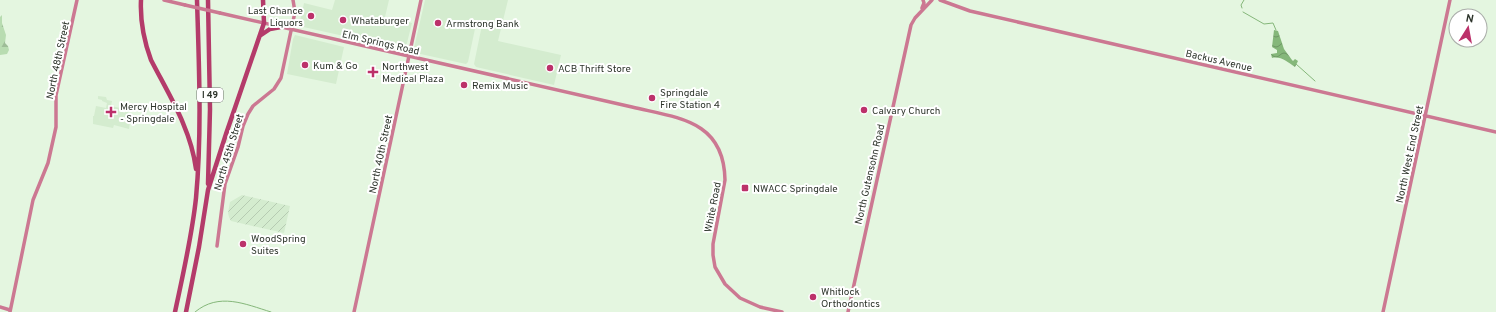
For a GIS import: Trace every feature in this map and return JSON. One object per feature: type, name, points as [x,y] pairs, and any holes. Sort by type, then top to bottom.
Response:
[{"type":"highway","points":[[141,0],[146,47],[189,136],[197,180]]},
{"type":"highway","name":"I 49","points":[[175,312],[191,234],[197,180],[200,127],[197,0]]},
{"type":"highway","name":"I 49","points":[[186,312],[199,247],[208,190],[210,109],[208,0]]},
{"type":"highway","points":[[208,190],[264,23],[263,0]]},
{"type":"highway","points":[[260,36],[270,29],[281,27]]},
{"type":"street","name":"North 48th Street","points":[[10,311],[33,200],[48,163],[56,127],[56,95],[77,0]]},
{"type":"street","name":"Elm Springs Road","points":[[164,0],[680,119],[698,126],[708,134]]},
{"type":"street","name":"North 45th Street","points":[[217,246],[225,184],[238,147],[243,126],[253,106],[274,89],[281,78],[295,12],[293,0]]},
{"type":"street","name":"North 40th Street","points":[[354,312],[421,0]]},
{"type":"street","points":[[920,12],[924,5],[923,0]]},
{"type":"street","name":"North Gutensohn Road","points":[[848,312],[911,26],[920,12],[932,0]]},
{"type":"street","name":"Backus Avenue","points":[[940,0],[970,10],[1496,132]]},
{"type":"street","name":"North West End Street","points":[[1384,312],[1450,0]]},
{"type":"street","name":"White Road","points":[[708,134],[719,150],[725,173],[713,244],[713,255],[716,267],[725,284],[740,298],[750,304],[782,312]]},
{"type":"street","points":[[0,308],[10,311]]},
{"type":"shaded area","points":[[335,0],[389,0],[385,17],[412,23],[406,47],[402,49],[299,26],[304,3],[332,10]]},
{"type":"shaded area","points":[[425,0],[508,0],[498,41],[561,55],[554,85],[476,67],[474,64],[482,25],[476,24],[468,62],[466,64],[416,53],[414,48]]},
{"type":"shaded area","points":[[295,35],[344,47],[336,84],[287,74]]},
{"type":"shaded area","name":"Mercy Hospital - Springdale","points":[[98,96],[106,97],[107,100],[112,101],[111,106],[125,109],[126,107],[129,107],[126,121],[130,122],[129,129],[114,125],[113,128],[93,124],[93,116],[96,106],[106,108],[107,103],[98,99]]},
{"type":"shaded area","points":[[242,195],[290,206],[284,233],[231,221],[228,213],[230,202]]},
{"type":"green space","points":[[2,15],[2,23],[6,35],[5,43],[9,50],[7,54],[0,55],[0,17]]},
{"type":"water","points":[[1274,30],[1278,31],[1284,49],[1292,60],[1293,61],[1295,59],[1298,61],[1295,67],[1287,61],[1272,58],[1271,54],[1277,53],[1277,50],[1272,47]]},
{"type":"waterway","points":[[1242,8],[1241,5],[1244,0]]},
{"type":"waterway","points":[[1243,12],[1264,24],[1273,23],[1276,30]]},
{"type":"waterway","points":[[1296,64],[1315,81]]},
{"type":"waterway","points":[[195,312],[213,302],[223,301],[242,303],[271,312]]},
{"type":"place","name":"Last Chance Liquors","points":[[311,16]]},
{"type":"place","name":"Whataburger","points":[[343,20]]},
{"type":"place","name":"Armstrong Bank","points":[[438,23]]},
{"type":"place","name":"Kum & Go","points":[[305,65]]},
{"type":"place","name":"ACB Thrift Store","points":[[550,68]]},
{"type":"place","name":"Northwest Medical Plaza","points":[[373,72]]},
{"type":"place","name":"Remix Music","points":[[464,85]]},
{"type":"place","name":"Springdale Fire Station 4","points":[[652,98]]},
{"type":"place","name":"Calvary Church","points":[[864,110]]},
{"type":"place","name":"Mercy Hospital - Springdale","points":[[111,112]]},
{"type":"place","name":"NWACC Springdale","points":[[745,188]]},
{"type":"place","name":"WoodSpring Suites","points":[[243,244]]},
{"type":"place","name":"Whitlock Orthodontics","points":[[813,297]]}]
